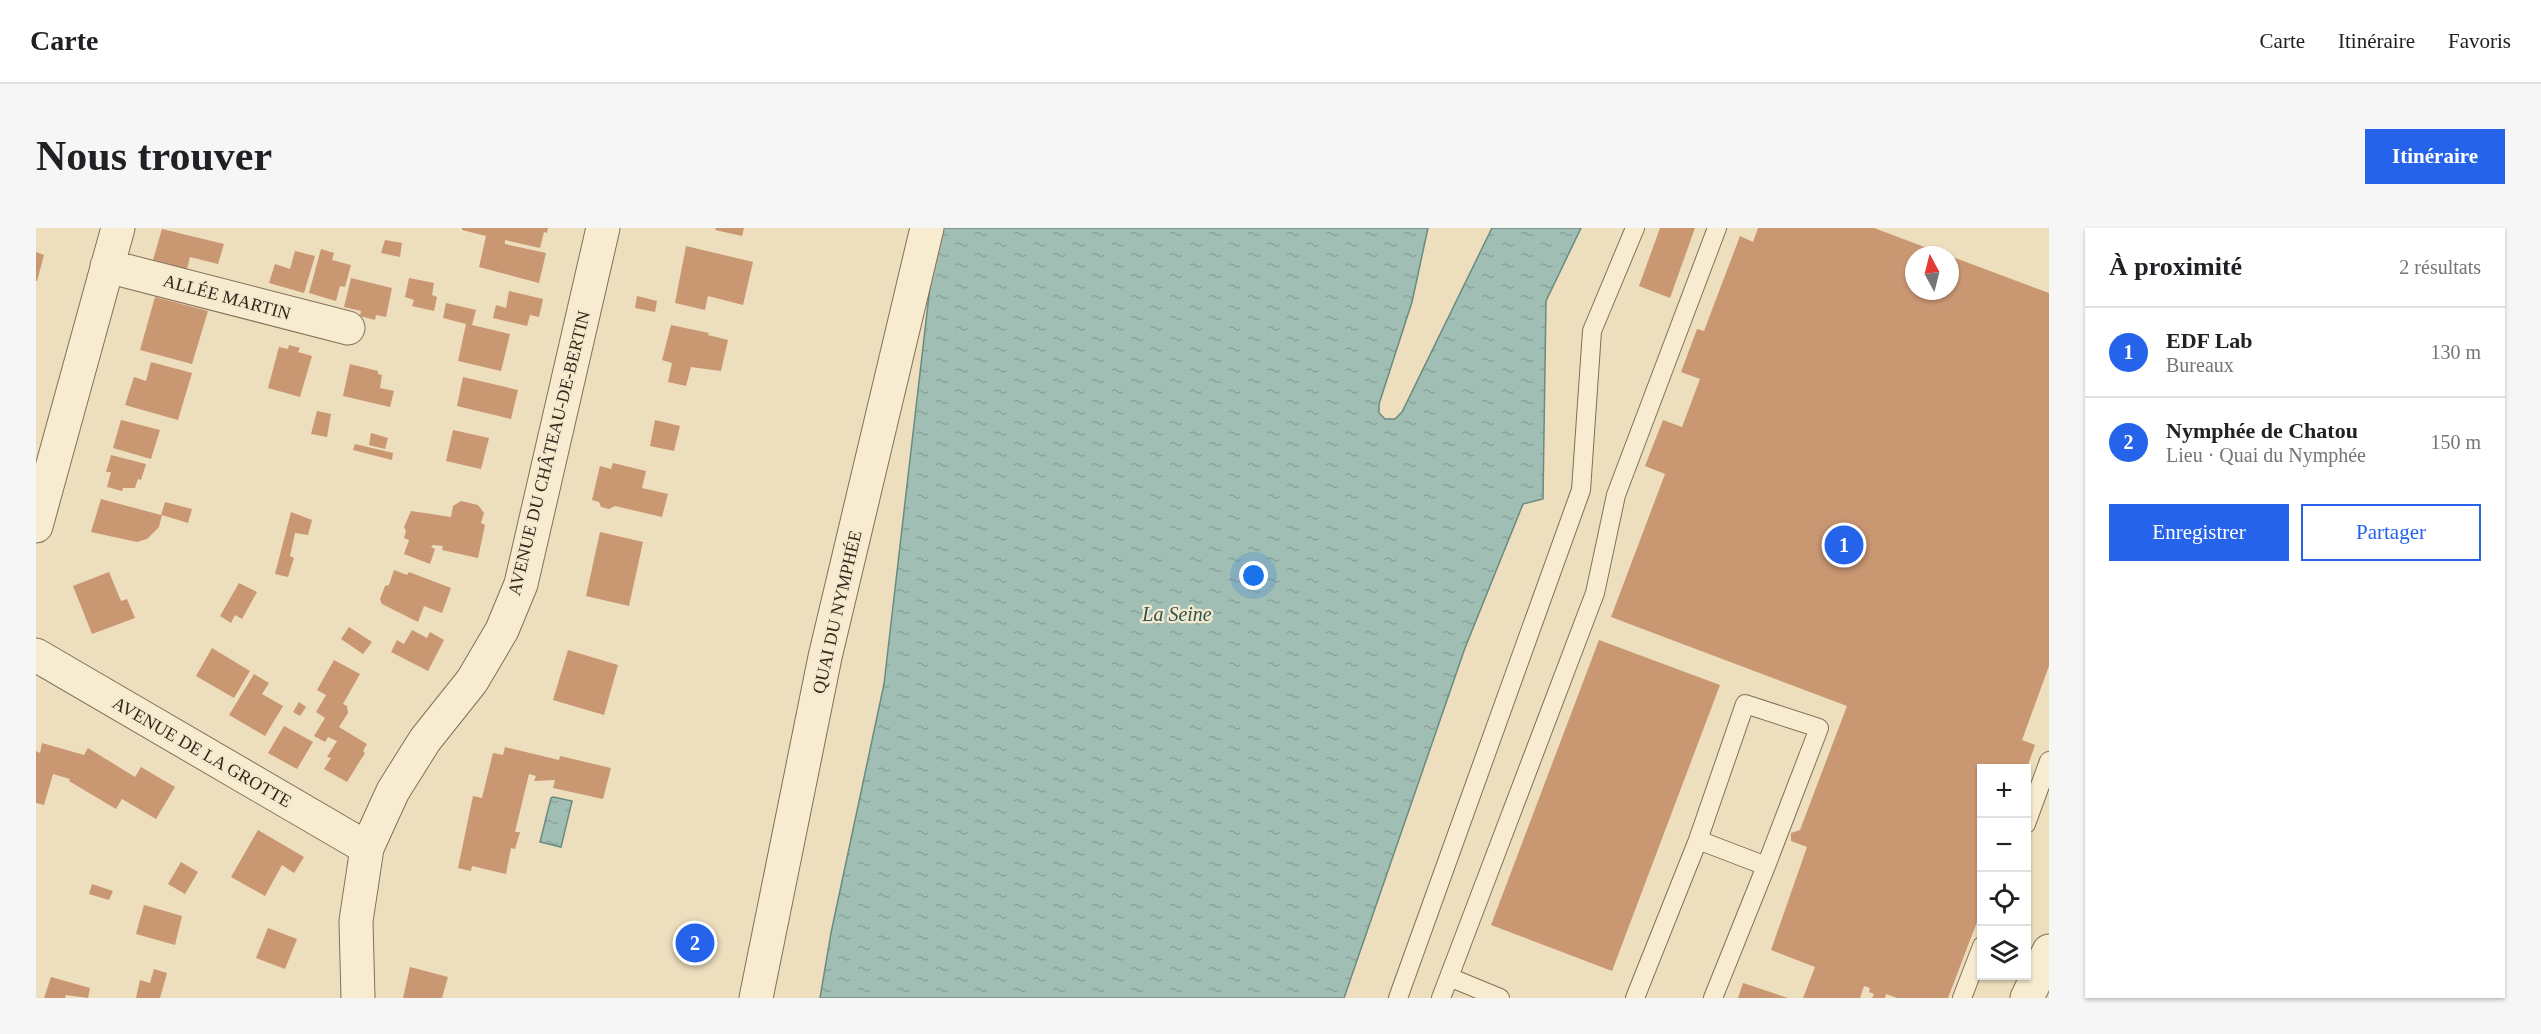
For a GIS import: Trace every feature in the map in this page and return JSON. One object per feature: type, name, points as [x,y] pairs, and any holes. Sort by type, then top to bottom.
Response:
[{"type":"street","points":[[36,525],[118,228]]},
{"type":"street","name":"AVENUE DU CHÂTEAU-DE-BERTIN","points":[[358,998],[356,921],[367,848],[398,783],[425,740],[471,681],[502,630],[521,584],[603,228]]},
{"type":"street","name":"QUAI DU NYMPHÉE","points":[[756,998],[825,657],[927,228]]},
{"type":"street","name":"ALLÉE MARTIN","points":[[107,266],[348,328]]},
{"type":"street","name":"AVENUE DE LA GROTTE","points":[[36,656],[367,848]]},
{"type":"street","points":[[2027,998],[2049,951]]},
{"type":"lane","points":[[1398,998],[1581,490],[1592,331],[1635,228]]},
{"type":"lane","points":[[1441,998],[1595,593],[1616,495],[1717,228]]},
{"type":"lane","points":[[1635,998],[1698,840],[1744,704],[1819,728],[1713,998]]},
{"type":"lane","points":[[2028,818],[2049,761]]},
{"type":"lane","points":[[1698,840],[1766,866]]},
{"type":"lane","points":[[1962,998],[1977,959]]},
{"type":"lane","points":[[1449,977],[1500,998]]},
{"type":"water","name":"La Seine","points":[[940,228],[1428,228],[1412,302],[1379,404],[1379,413],[1385,419],[1395,419],[1402,412],[1492,228],[1581,228],[1546,301],[1543,499],[1523,504],[1465,648],[1344,998],[820,998],[831,933],[884,684],[934,252]]},
{"type":"water","points":[[553,797],[572,801],[561,847],[540,842]]},
{"type":"building","points":[[462,228],[548,228],[547,233],[544,232],[540,248],[505,240],[505,244],[546,253],[539,283],[479,267],[486,236],[462,230]]},
{"type":"building","points":[[716,228],[744,228],[742,236],[715,230]]},
{"type":"building","points":[[1660,228],[1695,228],[1670,298],[1639,286]]},
{"type":"building","points":[[1758,228],[1874,228],[1922,246],[1905,246],[1905,300],[1959,300],[1959,259],[2049,293],[2049,666],[2022,740],[2035,745],[2028,764],[1977,764],[1977,922],[1948,998],[1897,998],[1886,994],[1885,998],[1872,998],[1874,994],[1869,992],[1870,988],[1864,986],[1860,998],[1803,998],[1815,967],[1771,950],[1807,847],[1791,841],[1791,833],[1800,830],[1847,706],[1611,617],[1665,474],[1645,466],[1663,420],[1682,427],[1700,379],[1681,372],[1697,329],[1704,331],[1740,236],[1753,242]]},
{"type":"building","points":[[162,229],[224,244],[218,264],[190,257],[187,269],[153,260]]},
{"type":"building","points":[[385,240],[402,243],[400,257],[381,253]]},
{"type":"building","points":[[686,246],[753,262],[743,305],[708,296],[705,310],[675,303]]},
{"type":"building","points":[[321,249],[334,253],[332,260],[351,265],[345,287],[340,286],[336,301],[309,293]]},
{"type":"building","points":[[295,251],[315,256],[304,293],[269,283],[275,264],[290,269]]},
{"type":"building","points":[[36,252],[44,255],[37,281],[36,281]]},
{"type":"building","points":[[351,278],[392,288],[386,317],[376,315],[375,320],[360,316],[361,311],[344,307]]},
{"type":"building","points":[[409,278],[434,283],[432,295],[437,297],[434,311],[412,306],[414,300],[405,297]]},
{"type":"building","points":[[509,291],[543,299],[539,317],[530,315],[527,326],[493,318],[496,305],[506,308]]},
{"type":"building","points":[[637,296],[657,301],[655,312],[635,308]]},
{"type":"building","points":[[155,297],[208,311],[192,364],[140,350]]},
{"type":"building","points":[[446,303],[476,310],[472,325],[510,334],[501,371],[458,361],[466,324],[443,318]]},
{"type":"building","points":[[671,325],[709,333],[708,335],[728,340],[721,371],[691,367],[686,386],[668,382],[672,363],[662,360]]},
{"type":"building","points":[[289,345],[300,348],[298,352],[312,356],[300,397],[268,388],[279,347],[288,349]]},
{"type":"building","points":[[151,362],[192,373],[178,420],[125,405],[134,377],[146,381]]},
{"type":"building","points":[[350,364],[378,371],[378,374],[382,375],[380,388],[394,391],[390,407],[343,396]]},
{"type":"building","points":[[463,377],[518,390],[511,419],[457,406]]},
{"type":"building","points":[[317,411],[331,414],[327,437],[311,434]]},
{"type":"building","points":[[121,420],[160,430],[151,459],[113,448]]},
{"type":"building","points":[[655,420],[680,426],[674,451],[650,446]]},
{"type":"building","points":[[453,430],[489,438],[481,469],[446,461]]},
{"type":"building","points":[[371,433],[388,438],[385,449],[369,445]]},
{"type":"building","points":[[355,444],[393,453],[392,460],[353,450]]},
{"type":"building","points":[[111,455],[146,464],[141,480],[138,479],[135,488],[123,488],[122,491],[107,487],[111,472],[106,472]]},
{"type":"building","points":[[613,463],[646,471],[642,488],[668,494],[662,517],[615,506],[609,509],[601,507],[599,502],[592,500],[600,466],[611,469]]},
{"type":"building","points":[[101,499],[161,515],[165,502],[192,509],[188,523],[162,515],[159,527],[147,539],[137,542],[91,532]]},
{"type":"building","points":[[461,501],[478,505],[484,513],[481,523],[485,525],[478,558],[442,550],[443,546],[433,545],[431,547],[435,549],[430,564],[404,554],[409,540],[404,538],[406,531],[404,527],[411,511],[451,517],[453,506]]},
{"type":"building","points":[[291,512],[312,520],[308,535],[295,533],[290,556],[294,558],[288,577],[275,574]]},
{"type":"building","points":[[600,532],[643,542],[629,606],[586,596]]},
{"type":"building","points":[[394,570],[407,575],[409,572],[451,588],[442,613],[424,606],[418,622],[382,604],[380,599],[385,586],[389,585]]},
{"type":"building","points":[[109,572],[121,601],[127,599],[135,618],[92,634],[73,586]]},
{"type":"building","points":[[239,583],[257,592],[242,619],[235,615],[231,623],[220,616]]},
{"type":"building","points":[[349,627],[372,642],[363,654],[341,639]]},
{"type":"building","points":[[412,630],[427,638],[430,632],[444,640],[428,671],[391,652],[397,640],[404,644]]},
{"type":"building","points":[[1599,640],[1720,685],[1612,971],[1491,925]]},
{"type":"building","points":[[212,648],[250,671],[234,698],[196,676]]},
{"type":"building","points":[[568,650],[618,665],[604,715],[553,700]]},
{"type":"building","points":[[334,660],[360,674],[343,704],[347,706],[348,713],[339,727],[367,744],[363,751],[365,753],[347,782],[324,769],[331,758],[327,757],[337,741],[328,737],[325,742],[314,736],[325,718],[316,712],[326,695],[317,690]]},
{"type":"building","points":[[254,674],[269,683],[262,694],[283,706],[265,736],[229,715]]},
{"type":"building","points":[[299,702],[306,707],[300,716],[293,712]]},
{"type":"building","points":[[284,726],[313,742],[297,769],[268,753]]},
{"type":"building","points":[[42,743],[84,755],[88,748],[135,777],[141,767],[175,787],[156,819],[122,799],[116,809],[69,781],[70,779],[53,774],[44,805],[36,803],[36,751],[40,753]]},
{"type":"building","points":[[505,747],[559,760],[560,756],[611,768],[603,799],[553,788],[555,780],[534,781],[536,776],[529,774],[515,832],[520,832],[515,849],[511,848],[506,874],[472,866],[471,871],[458,868],[473,796],[482,798],[493,753],[503,755]]},
{"type":"building","points":[[258,830],[304,857],[294,873],[282,865],[265,896],[231,877]]},
{"type":"building","points":[[181,862],[198,872],[185,894],[168,884]]},
{"type":"building","points":[[92,884],[113,891],[109,900],[89,894]]},
{"type":"building","points":[[144,905],[182,916],[175,945],[136,934]]},
{"type":"building","points":[[268,928],[297,939],[285,969],[256,958]]},
{"type":"building","points":[[410,967],[448,977],[442,998],[403,998]]},
{"type":"building","points":[[154,969],[167,973],[160,998],[136,998],[140,980],[150,983]]},
{"type":"building","points":[[51,977],[90,988],[88,998],[66,995],[65,998],[44,998]]},
{"type":"building","points":[[1743,983],[1788,998],[1738,998]]},
{"type":"place","name":"EDF Lab","points":[[1844,545]]},
{"type":"place","name":"Nymphée de Chatou","points":[[695,943]]}]
